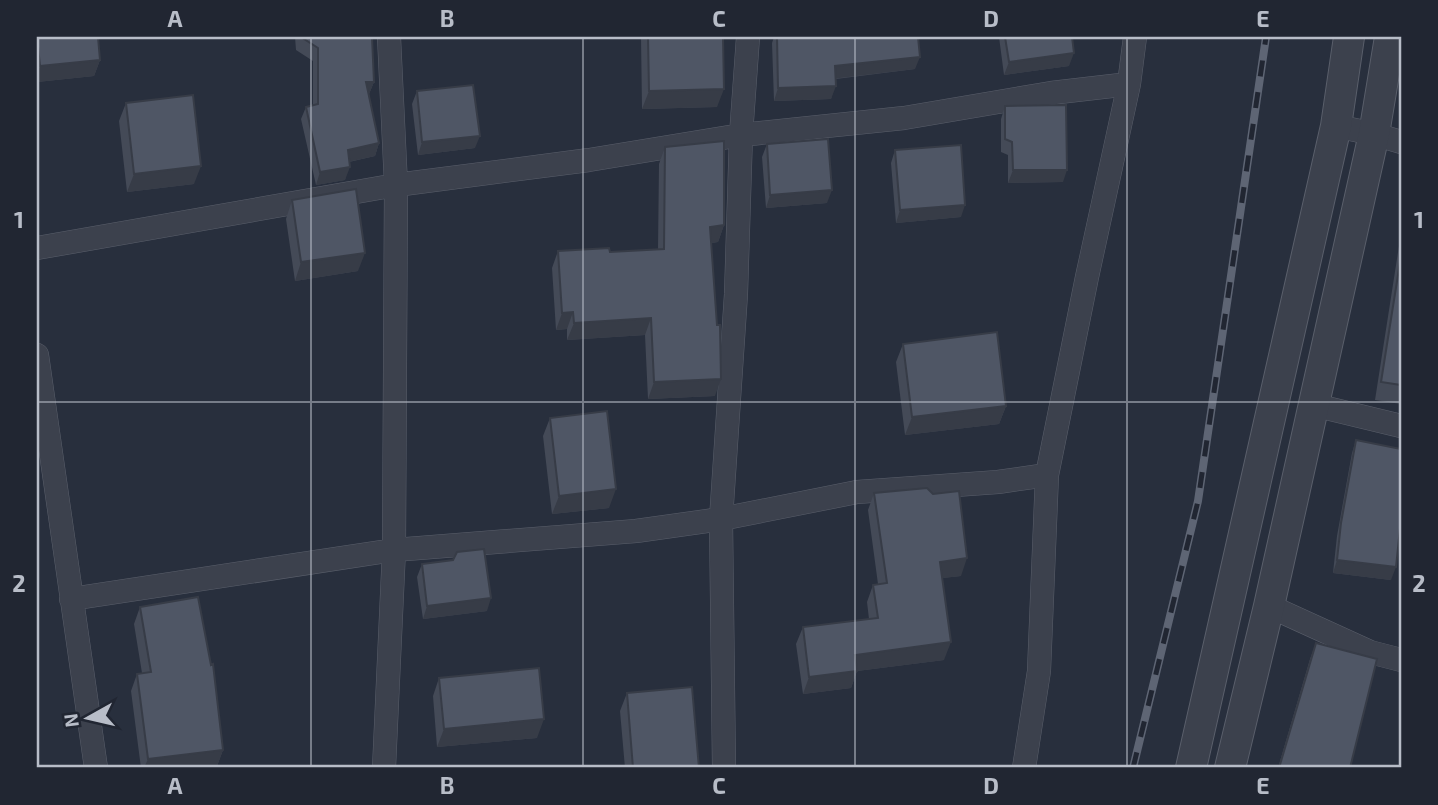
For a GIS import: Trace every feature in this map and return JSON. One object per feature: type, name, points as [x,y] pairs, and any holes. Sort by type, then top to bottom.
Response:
[{"type":"street","points":[[384,768],[394,550],[396,185],[389,37]]},
{"type":"street","points":[[724,768],[721,519],[736,294],[741,135],[748,37]]},
{"type":"street","points":[[1024,768],[1039,671],[1046,475],[1129,84],[1135,37]]},
{"type":"street","points":[[1191,768],[1336,126],[1349,37]]},
{"type":"street","points":[[1230,768],[1314,405],[1387,138],[1390,37]]},
{"type":"street","points":[[37,248],[396,185],[589,160],[741,135],[904,118],[1051,93],[1129,84]]},
{"type":"street","points":[[1336,126],[1387,138]]},
{"type":"street","points":[[37,355],[96,768]]},
{"type":"street","points":[[1314,405],[1401,426]]},
{"type":"street","points":[[71,599],[394,550],[636,531],[721,519],[857,492],[999,482],[1046,475]]},
{"type":"street","points":[[1269,606],[1370,652],[1401,660]]},
{"type":"building","points":[[37,37],[98,37],[100,60],[40,66]]},
{"type":"building","points":[[301,37],[372,37],[374,82],[366,82],[379,143],[348,150],[350,167],[320,172],[306,107],[318,104],[318,48]]},
{"type":"building","points":[[648,37],[723,37],[724,89],[649,91]]},
{"type":"building","points":[[777,37],[918,37],[920,57],[835,66],[836,86],[778,88]]},
{"type":"building","points":[[1005,37],[1072,37],[1074,53],[1009,62]]},
{"type":"building","points":[[473,85],[480,136],[422,142],[417,91]]},
{"type":"building","points":[[193,95],[201,166],[134,174],[126,103]]},
{"type":"building","points":[[1066,105],[1067,170],[1013,170],[1012,142],[1005,139],[1005,106]]},
{"type":"building","points":[[828,139],[832,190],[770,195],[767,144]]},
{"type":"building","points":[[724,141],[724,225],[710,227],[717,325],[720,325],[721,379],[654,382],[651,318],[574,323],[573,312],[562,313],[558,251],[664,249],[665,147]]},
{"type":"building","points":[[961,145],[965,205],[900,210],[895,150]]},
{"type":"building","points":[[356,189],[365,253],[301,262],[292,200]]},
{"type":"building","points":[[1401,256],[1401,385],[1381,382]]},
{"type":"building","points":[[997,332],[1006,406],[912,417],[903,344]]},
{"type":"building","points":[[607,411],[616,489],[559,496],[550,418]]},
{"type":"building","points":[[1356,440],[1401,449],[1401,519],[1396,567],[1337,560]]},
{"type":"building","points":[[927,488],[933,494],[959,491],[967,558],[940,562],[951,642],[855,655],[857,671],[809,677],[803,627],[878,618],[873,585],[887,583],[874,493]]},
{"type":"building","points":[[484,549],[491,598],[427,606],[422,564],[453,560],[457,552]]},
{"type":"building","points":[[198,597],[211,665],[213,664],[223,750],[148,759],[137,674],[151,672],[140,607]]},
{"type":"building","points":[[1316,643],[1377,659],[1350,768],[1279,768]]},
{"type":"building","points":[[539,668],[544,719],[444,729],[439,678]]},
{"type":"building","points":[[692,687],[699,768],[633,768],[627,693]]},
{"type":"railway","points":[[1133,768],[1198,501],[1266,37]]}]
